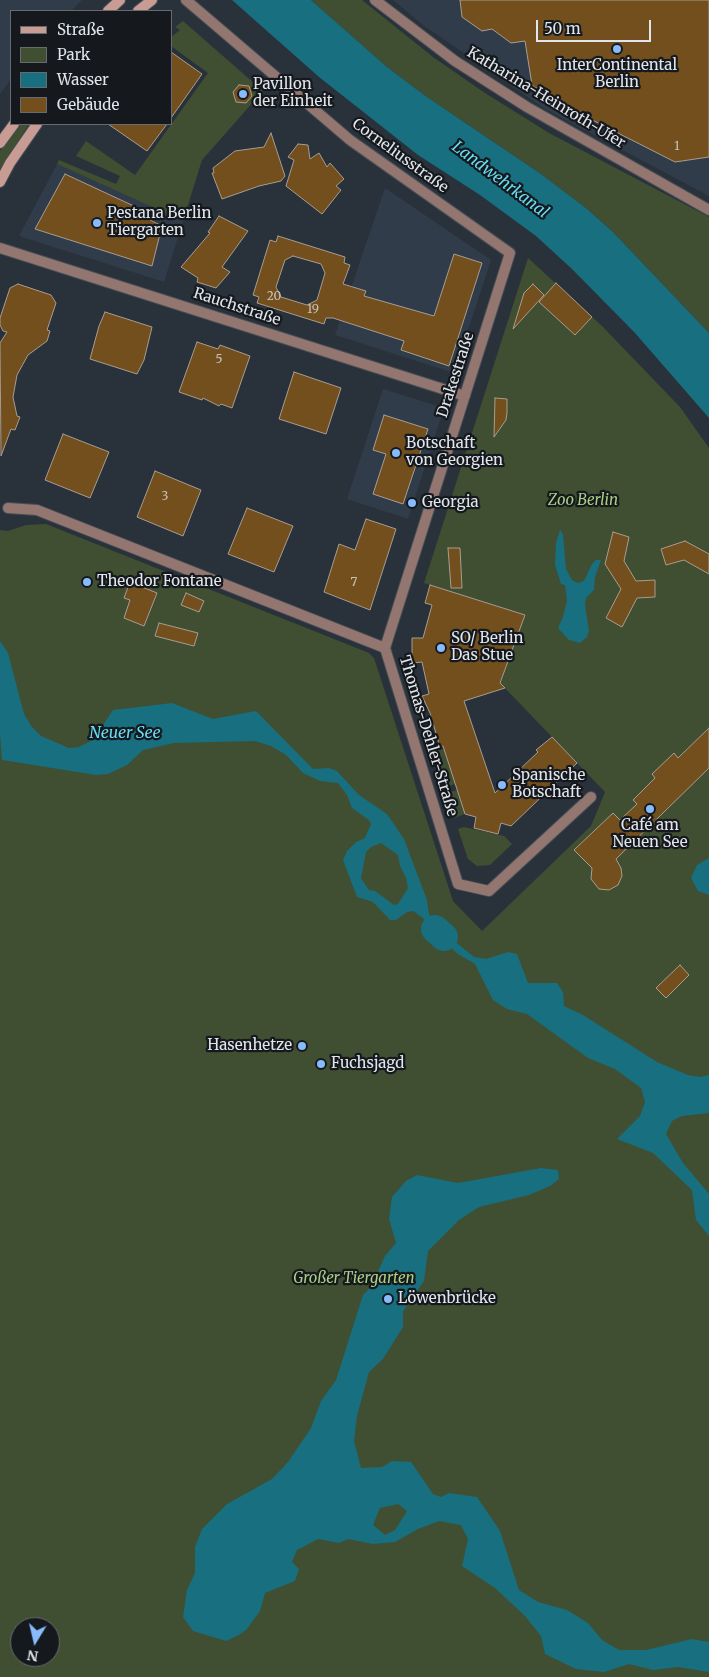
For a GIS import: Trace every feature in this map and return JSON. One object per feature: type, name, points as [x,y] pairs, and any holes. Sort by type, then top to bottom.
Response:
[{"type":"main road","points":[[109,10],[120,0]]},
{"type":"main road","points":[[139,10],[152,0]]},
{"type":"main road","points":[[0,143],[13,125]]},
{"type":"main road","points":[[0,182],[10,163],[36,125]]},
{"type":"street","name":"Corneliusstraße","points":[[186,0],[350,140],[510,253]]},
{"type":"street","name":"Katharina-Heinroth-Ufer","points":[[375,0],[455,61],[526,107],[709,210]]},
{"type":"street","name":"Rauchstraße","points":[[0,248],[465,396]]},
{"type":"street","name":"Drakestraße","points":[[384,648],[510,253]]},
{"type":"street","name":"Thomas-Dehler-Straße","points":[[8,508],[37,510],[384,648],[458,884],[489,891],[591,796]]},
{"type":"shaded area","points":[[0,0],[82,0],[72,10],[10,10],[10,80],[0,94]]},
{"type":"shaded area","points":[[393,0],[709,0],[709,196],[545,109],[423,25]]},
{"type":"shaded area","points":[[57,164],[183,221],[164,282],[19,236]]},
{"type":"shaded area","points":[[385,188],[491,260],[454,373],[335,335]]},
{"type":"shaded area","name":"Botschaft von Georgien","points":[[383,389],[444,408],[408,519],[347,499]]},
{"type":"green space","points":[[311,0],[362,0],[433,57],[485,93],[549,133],[709,217],[709,333],[613,232],[586,208],[541,174],[427,97],[387,67]]},
{"type":"green space","points":[[183,21],[263,91],[202,160],[183,221],[57,164],[59,160],[116,184],[120,176],[76,156],[86,141],[135,175],[208,73],[172,47],[172,36],[180,30],[175,27]]},
{"type":"green space","points":[[19,125],[28,125],[0,169],[0,151]]},
{"type":"green space","name":"Großer Tiergarten","points":[[528,258],[602,326],[680,407],[709,448],[709,1677],[0,1677],[0,530],[8,531],[26,525],[46,524],[369,653],[374,658],[453,901],[482,931],[591,826],[605,792],[500,683],[525,615],[424,583]]},
{"type":"green space","points":[[444,749],[456,784],[444,787],[433,752]]},
{"type":"green space","points":[[458,790],[465,814],[454,818],[446,793]]},
{"type":"green space","points":[[464,827],[504,836],[512,844],[490,865],[477,866],[468,859],[458,829]]},
{"type":"water","name":"Landwehrkanal","points":[[232,0],[311,0],[387,67],[427,97],[541,174],[586,208],[613,232],[709,333],[709,418],[635,333],[572,269],[536,236],[480,195],[418,155],[319,77]]},
{"type":"water","points":[[560,530],[563,534],[566,569],[572,580],[578,583],[584,581],[592,564],[596,560],[601,560],[595,577],[594,590],[586,598],[585,605],[589,631],[587,637],[580,643],[569,640],[558,628],[567,601],[565,585],[561,584],[555,565],[556,543]]},
{"type":"water","name":"Neuer See","points":[[0,641],[8,653],[24,714],[32,727],[41,736],[69,748],[79,747],[93,740],[113,710],[172,703],[213,719],[256,711],[313,769],[329,768],[337,771],[359,795],[387,814],[404,839],[427,900],[429,914],[438,926],[433,931],[423,918],[413,911],[407,912],[396,920],[390,920],[373,902],[357,897],[343,860],[347,851],[356,842],[365,838],[371,824],[369,820],[352,808],[347,795],[338,783],[320,781],[303,773],[286,755],[271,746],[255,741],[174,743],[143,750],[127,765],[108,774],[96,775],[2,760],[0,734]],"holes":[[[381,843],[398,855],[408,888],[398,904],[394,905],[375,891],[369,890],[361,878],[366,852],[371,847]]]},
{"type":"water","points":[[709,858],[709,895],[698,891],[691,878],[697,865]]},
{"type":"water","points":[[447,935],[474,957],[486,959],[508,952],[517,954],[528,983],[557,983],[563,992],[564,1006],[583,1015],[657,1062],[688,1075],[700,1077],[709,1075],[709,1113],[682,1116],[672,1121],[666,1134],[683,1163],[709,1194],[709,1236],[696,1220],[692,1190],[653,1153],[617,1139],[640,1116],[645,1102],[641,1088],[615,1069],[588,1058],[527,1014],[507,1009],[493,1000],[475,964],[458,954],[441,939]]},
{"type":"water","points":[[541,1168],[558,1170],[559,1179],[550,1186],[529,1195],[479,1207],[459,1220],[428,1251],[424,1281],[403,1311],[403,1327],[383,1359],[369,1372],[357,1416],[354,1441],[361,1468],[382,1467],[392,1461],[411,1462],[433,1494],[441,1497],[449,1493],[477,1497],[500,1531],[519,1590],[538,1602],[567,1610],[588,1623],[602,1640],[619,1650],[646,1650],[692,1639],[709,1642],[709,1672],[678,1667],[653,1670],[629,1664],[604,1672],[576,1669],[545,1654],[541,1636],[525,1616],[495,1588],[462,1566],[468,1539],[461,1525],[439,1521],[418,1529],[395,1542],[373,1544],[348,1539],[339,1543],[318,1539],[297,1550],[292,1562],[299,1569],[295,1581],[265,1593],[260,1611],[247,1629],[226,1641],[193,1631],[183,1617],[187,1590],[195,1573],[195,1547],[202,1529],[227,1504],[272,1479],[288,1462],[311,1428],[321,1401],[336,1380],[363,1295],[371,1287],[385,1256],[396,1243],[389,1219],[392,1197],[406,1181],[417,1175],[458,1183]],"holes":[[[398,1504],[407,1511],[395,1530],[385,1535],[373,1525],[380,1508]]]},
{"type":"building","name":"InterContinental Berlin","points":[[460,0],[709,0],[709,157],[675,162],[545,96],[544,87],[536,88],[532,85],[525,41],[511,43],[492,29],[482,31],[462,17]]},
{"type":"building","points":[[172,53],[202,74],[172,117]]},
{"type":"building","name":"Pavillon der Einheit","points":[[239,85],[249,86],[252,96],[246,103],[236,102],[233,92]]},
{"type":"building","points":[[109,125],[166,125],[147,151]]},
{"type":"building","points":[[271,133],[285,176],[281,181],[259,186],[222,199],[212,173],[214,173],[213,168],[235,151],[264,147]]},
{"type":"building","points":[[298,144],[308,145],[310,159],[319,153],[327,167],[330,163],[344,179],[336,186],[341,190],[322,214],[286,186],[294,160],[288,157]]},
{"type":"building","name":"Pestana Berlin Tiergarten","points":[[65,174],[151,214],[150,220],[162,226],[152,266],[35,229]]},
{"type":"building","points":[[219,216],[248,231],[222,267],[230,272],[216,288],[197,282],[198,278],[181,267],[210,233],[208,232]]},
{"type":"building","points":[[278,236],[345,257],[344,263],[350,265],[343,284],[366,291],[364,296],[434,316],[454,254],[482,263],[449,366],[401,350],[404,341],[333,318],[326,318],[324,324],[257,303],[259,297],[253,295],[270,240],[276,242]],"holes":[[[293,256],[321,264],[325,273],[317,300],[307,305],[281,297],[276,287],[285,260]]]},
{"type":"building","points":[[556,283],[592,317],[575,335],[539,302]]},
{"type":"building","points":[[18,284],[51,295],[56,303],[47,330],[50,331],[47,341],[28,355],[17,375],[13,397],[17,416],[20,417],[15,430],[11,429],[1,456],[0,343],[7,332],[3,331],[0,325],[0,318],[10,288]]},
{"type":"building","points":[[533,284],[544,295],[513,329],[524,293]]},
{"type":"building","points":[[105,312],[152,327],[144,360],[137,374],[90,359]]},
{"type":"building","points":[[197,342],[218,349],[220,345],[250,356],[232,408],[221,404],[219,406],[203,398],[202,400],[179,392]]},
{"type":"building","points":[[294,372],[341,388],[326,434],[279,419]]},
{"type":"building","points":[[495,398],[507,399],[507,413],[506,420],[494,437]]},
{"type":"building","points":[[384,415],[428,429],[403,504],[373,494],[386,454],[373,450]]},
{"type":"building","points":[[63,434],[109,452],[90,498],[45,480]]},
{"type":"building","points":[[155,471],[201,490],[183,536],[137,517]]},
{"type":"building","points":[[247,508],[293,526],[274,572],[228,554]]},
{"type":"building","points":[[366,519],[396,529],[370,610],[324,592],[339,544],[355,550]]},
{"type":"building","points":[[613,532],[629,537],[624,561],[636,581],[655,580],[655,597],[637,598],[622,627],[606,618],[621,589],[605,564]]},
{"type":"building","points":[[685,541],[709,554],[709,574],[684,560],[666,565],[661,549]]},
{"type":"building","points":[[448,548],[460,548],[462,588],[451,588]]},
{"type":"building","points":[[130,582],[157,593],[144,626],[124,618],[130,600],[124,598]]},
{"type":"building","points":[[430,585],[525,615],[500,683],[505,688],[464,701],[495,793],[538,752],[536,750],[552,737],[577,763],[511,826],[501,823],[498,834],[474,828],[476,817],[465,814],[443,746],[440,747],[430,713],[422,696],[429,694],[422,662],[412,663],[412,638],[423,638],[432,605],[425,603]]},
{"type":"building","points":[[186,593],[204,601],[199,612],[181,605]]},
{"type":"building","points":[[159,623],[198,633],[194,646],[155,636]]},
{"type":"building","name":"Café am Neuen See","points":[[709,728],[709,768],[616,859],[621,868],[622,876],[618,885],[609,890],[599,889],[591,879],[592,868],[574,850],[613,813],[620,820],[637,804],[633,800],[655,778],[652,774],[674,753],[678,758]]},
{"type":"building","points":[[680,965],[689,975],[666,998],[656,988]]},
{"type":"waterway","points":[[435,929],[444,937]]},
{"type":"place","name":"InterContinental Berlin","points":[[617,49]]},
{"type":"place","name":"Pavillon der Einheit","points":[[243,94]]},
{"type":"place","name":"Pestana Berlin Tiergarten","points":[[97,223]]},
{"type":"place","name":"Botschaft von Georgien","points":[[396,453]]},
{"type":"place","name":"Georgia","points":[[412,503]]},
{"type":"place","name":"Theodor Fontane","points":[[87,582]]},
{"type":"place","name":"SO/ Berlin Das Stue","points":[[441,648]]},
{"type":"place","name":"Spanische Botschaft","points":[[502,785]]},
{"type":"place","name":"Café am Neuen See","points":[[650,809]]},
{"type":"place","name":"Hasenhetze","points":[[302,1046]]},
{"type":"place","name":"Fuchsjagd","points":[[321,1064]]},
{"type":"place","name":"Löwenbrücke","points":[[388,1299]]},
{"type":"park label","name":"Zoo Berlin","points":[[583,501]]}]
